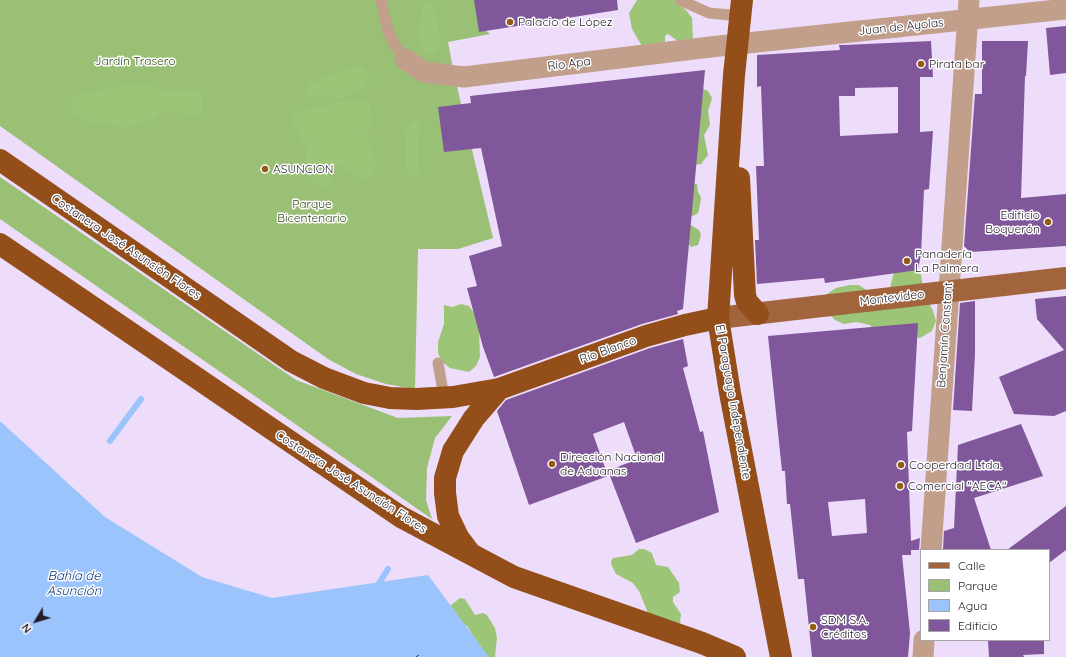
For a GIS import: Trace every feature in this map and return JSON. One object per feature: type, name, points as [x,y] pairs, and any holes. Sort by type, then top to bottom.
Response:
[{"type":"highway","name":"El Paraguayo Independiente","points":[[741,8],[734,75],[718,318],[730,392],[781,657]]},
{"type":"highway","points":[[734,75],[745,295],[747,302],[758,314]]},
{"type":"highway","name":"Costanera José Asunción Flores","points":[[0,160],[291,361],[324,378],[364,393],[390,398],[444,397],[499,390]]},
{"type":"highway","name":"Costanera José Asunción Flores","points":[[0,244],[400,517],[476,559],[514,577],[702,643],[735,657]]},
{"type":"highway","name":"Río Blanco","points":[[499,390],[646,336],[685,325],[718,318]]},
{"type":"highway","points":[[476,559],[466,548],[452,526],[446,504],[445,478],[453,451],[474,418],[499,390]]},
{"type":"highway","points":[[776,634],[790,657]]},
{"type":"main road","name":"Montevideo","points":[[718,318],[1066,278]]},
{"type":"street","name":"Juan de Ayolas","points":[[737,45],[968,10],[1066,9]]},
{"type":"street","name":"Benjamín Constant","points":[[931,549],[968,10]]},
{"type":"street","name":"Río Apa","points":[[405,59],[424,72],[464,77],[737,45]]},
{"type":"street","points":[[923,657],[924,641]]},
{"type":"lane","points":[[381,0],[388,31],[394,44],[405,59]]},
{"type":"lane","points":[[680,0],[709,13],[741,8]]},
{"type":"lane","points":[[438,363],[444,397]]},
{"type":"green space","name":"Parque Bicentenario","points":[[0,0],[478,0],[483,28],[490,34],[448,42],[454,74],[493,238],[458,249],[418,249],[415,389],[386,384],[356,374],[328,359],[0,126]]},
{"type":"green space","points":[[637,0],[674,0],[686,10],[692,18],[692,43],[685,46],[668,34],[665,36],[665,45],[642,46],[632,29],[629,13]]},
{"type":"green space","points":[[430,1],[435,8],[440,40],[436,53],[431,54],[427,53],[421,47],[419,37],[419,26],[422,12],[425,4]]},
{"type":"green space","points":[[362,67],[368,74],[369,82],[363,89],[345,96],[339,101],[331,95],[312,97],[306,91],[311,83],[319,81],[344,69]]},
{"type":"green space","points":[[146,86],[174,91],[192,89],[201,92],[202,109],[197,116],[188,116],[181,112],[161,112],[155,118],[128,128],[119,127],[100,121],[91,122],[74,114],[69,104],[75,97],[110,87]]},
{"type":"green space","points":[[703,89],[708,91],[712,98],[708,111],[710,125],[704,135],[708,155],[701,164],[693,165]]},
{"type":"green space","points":[[368,101],[372,118],[366,135],[377,162],[377,170],[371,176],[363,179],[339,165],[331,167],[331,185],[322,187],[315,183],[308,176],[304,167],[308,149],[291,120],[296,112],[341,102]]},
{"type":"green space","points":[[414,119],[420,123],[421,128],[418,141],[419,171],[412,177],[409,175],[406,167],[406,141],[403,132]]},
{"type":"green space","points":[[0,177],[296,380],[398,418],[452,416],[435,438],[427,468],[426,500],[432,519],[0,219]]},
{"type":"green space","points":[[697,184],[698,192],[701,197],[698,213],[693,216],[685,214],[683,185]]},
{"type":"green space","points":[[687,223],[699,230],[701,235],[698,245],[691,247],[684,238]]},
{"type":"green space","points":[[917,268],[921,275],[924,294],[933,311],[936,321],[932,331],[920,338],[873,329],[870,325],[857,322],[844,324],[835,320],[828,313],[824,296],[836,288],[859,285],[871,293],[890,288],[894,272]]},
{"type":"green space","points":[[461,304],[469,306],[481,322],[479,330],[480,357],[476,366],[469,372],[450,368],[442,362],[438,353],[438,342],[444,324],[444,305],[452,307]]},
{"type":"green space","points":[[639,549],[644,549],[652,553],[656,565],[668,567],[679,583],[680,592],[673,597],[673,602],[681,614],[680,623],[676,627],[648,613],[639,591],[633,583],[616,574],[612,566],[611,562],[613,558],[632,555]]},
{"type":"green space","points":[[460,598],[465,599],[475,615],[483,613],[487,615],[495,628],[497,638],[495,657],[486,657],[467,626],[462,624],[450,606]]},
{"type":"water","name":"Bahía de Asunción","points":[[0,421],[105,517],[202,577],[272,598],[428,575],[489,657],[0,657]]},
{"type":"building","name":"Palacio de López","points":[[474,0],[617,0],[618,10],[479,32]]},
{"type":"building","points":[[1066,26],[1066,73],[1050,75],[1046,28]]},
{"type":"building","points":[[931,41],[933,77],[920,77],[920,132],[933,131],[929,189],[924,190],[921,254],[918,270],[825,283],[824,278],[757,284],[755,240],[759,240],[756,166],[764,166],[761,86],[757,87],[757,55],[840,50],[839,45]],"holes":[[[898,87],[898,133],[840,136],[839,96],[855,96],[855,88]]]},
{"type":"building","points":[[982,41],[1028,41],[1025,76],[1021,198],[1066,194],[1066,246],[970,252],[964,246],[975,94],[982,94]]},
{"type":"building","points":[[705,70],[683,309],[677,311],[678,314],[642,324],[494,377],[483,347],[467,288],[477,286],[469,256],[502,246],[481,148],[444,152],[438,107],[471,103],[470,96]]},
{"type":"building","points":[[1066,296],[1066,411],[1054,416],[1014,414],[999,377],[1064,350],[1037,319],[1035,299]]},
{"type":"building","points":[[975,301],[975,354],[972,411],[953,410],[960,303]]},
{"type":"building","points":[[918,323],[912,431],[907,432],[911,541],[920,538],[919,550],[911,550],[911,555],[902,555],[910,633],[908,657],[812,657],[804,579],[798,579],[790,504],[787,504],[785,471],[782,471],[768,336]],"holes":[[[865,499],[867,533],[832,536],[828,502]]]},
{"type":"building","points":[[683,339],[688,366],[683,368],[700,432],[703,431],[719,512],[636,543],[608,471],[637,459],[624,422],[593,434],[608,476],[529,505],[497,411],[506,400],[650,348]]},
{"type":"building","points":[[1021,424],[1043,476],[974,498],[991,549],[943,549],[944,531],[954,528],[958,445]]},
{"type":"building","points":[[1066,506],[1066,550],[1050,562],[1050,549],[1008,549]]},
{"type":"building","points":[[988,641],[1044,641],[1044,654],[1023,655],[1024,657],[989,657]]},
{"type":"waterway","points":[[110,441],[141,399]]},
{"type":"waterway","points":[[376,588],[388,569]]},
{"type":"place","name":"Palacio de López","points":[[510,22]]},
{"type":"place","name":"Pirata bar","points":[[921,64]]},
{"type":"place","name":"ASUNCION","points":[[265,169]]},
{"type":"place","name":"Edificio Boquerón","points":[[1048,222]]},
{"type":"place","name":"Panadería La Palmera","points":[[907,261]]},
{"type":"place","name":"Dirección Nacional de Aduanas","points":[[552,464]]},
{"type":"place","name":"Cooperdad Ltda.","points":[[901,465]]},
{"type":"place","name":"Comercial \"AECA\"","points":[[900,486]]},
{"type":"place","name":"SDM S.A. Créditos","points":[[813,627]]},
{"type":"park label","name":"Jardín Trasero","points":[[135,61]]}]
